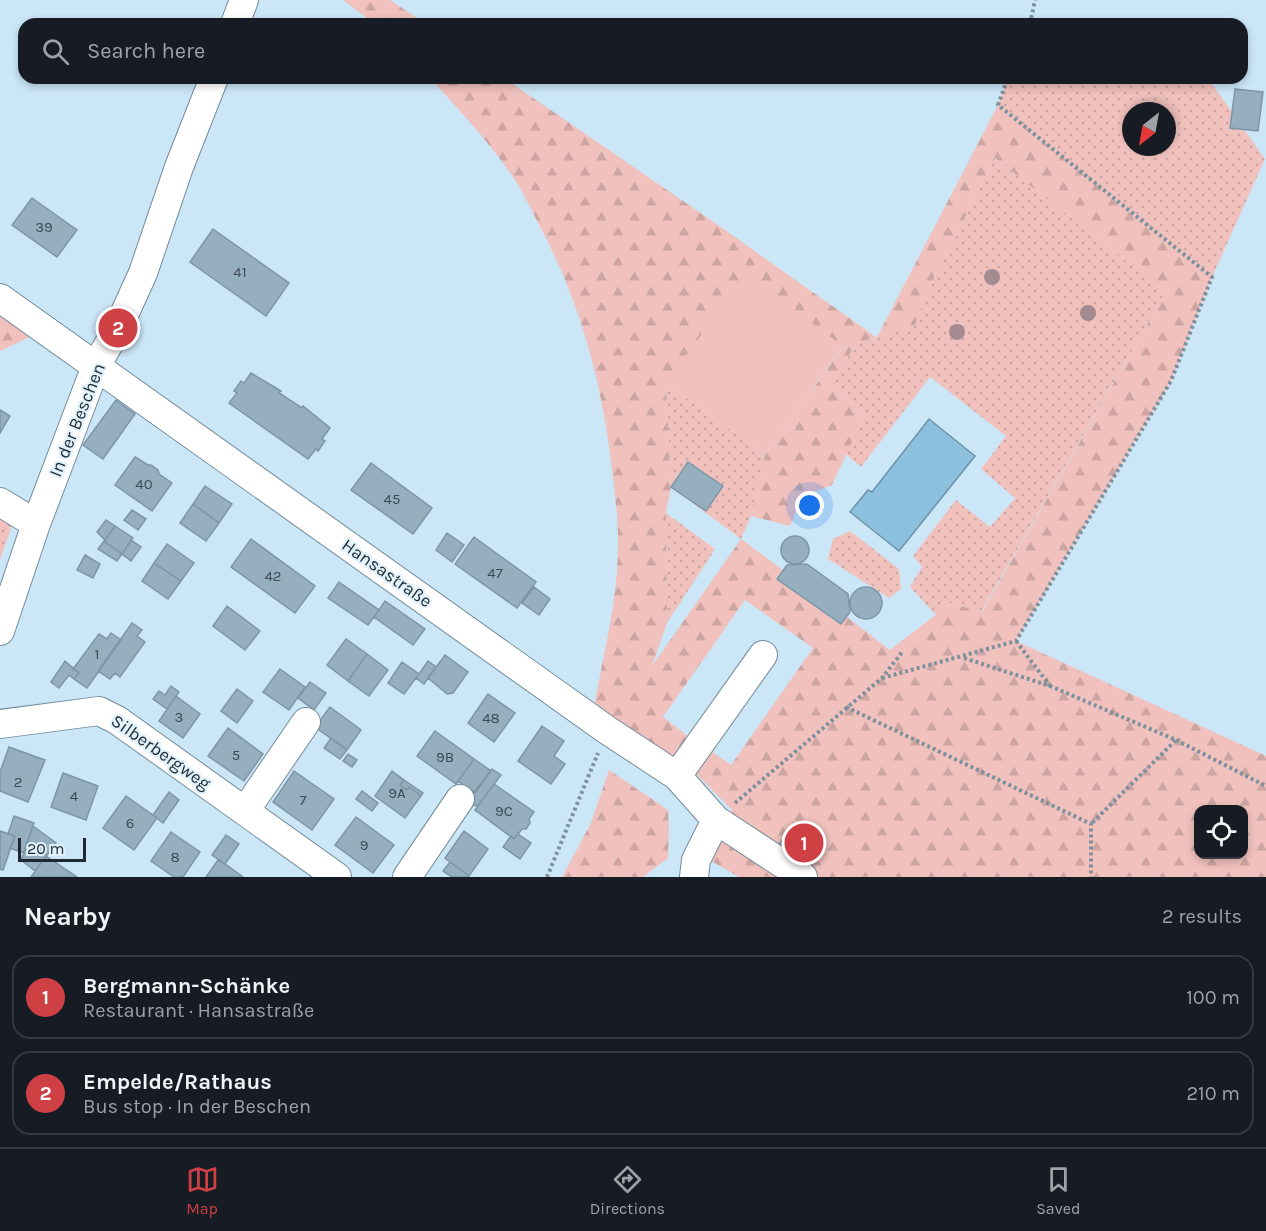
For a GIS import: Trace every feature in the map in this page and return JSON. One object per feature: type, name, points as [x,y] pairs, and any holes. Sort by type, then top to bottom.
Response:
[{"type":"street","points":[[237,18],[244,0]]},
{"type":"street","name":"In der Beschen","points":[[3,612],[96,366],[118,328],[143,273],[179,167],[212,84]]},
{"type":"street","name":"Hansastraße","points":[[0,298],[607,730],[677,776],[716,820],[803,877]]},
{"type":"street","points":[[0,502],[36,524]]},
{"type":"street","points":[[677,776],[763,655]]},
{"type":"street","name":"Silberbergweg","points":[[0,724],[99,711],[117,720],[337,877]]},
{"type":"street","points":[[245,811],[306,722]]},
{"type":"street","points":[[407,877],[460,799]]},
{"type":"street","points":[[694,877],[696,860],[716,820]]},
{"type":"path","points":[[1031,18],[1035,0]]},
{"type":"path","points":[[882,678],[1016,641],[1171,381],[1212,278],[998,105],[1006,84]]},
{"type":"path","points":[[1016,641],[1050,686]]},
{"type":"path","points":[[716,820],[882,678],[903,651]]},
{"type":"path","points":[[962,657],[1050,686],[1176,740],[1266,786]]},
{"type":"path","points":[[846,707],[1090,824]]},
{"type":"path","points":[[547,877],[607,730]]},
{"type":"path","points":[[1090,877],[1090,824],[1176,740]]},
{"type":"green space","points":[[343,0],[390,0],[417,18],[367,18]]},
{"type":"green space","points":[[435,84],[513,84],[876,337],[857,343],[830,384],[865,414],[832,485],[802,497],[790,526],[751,516],[765,455],[843,347],[666,383],[671,487],[666,513],[667,623],[652,666],[741,539],[783,570],[777,579],[840,624],[847,617],[890,650],[951,603],[982,612],[1166,292],[995,158],[927,292],[915,325],[877,337],[998,105],[1212,277],[1171,381],[1016,641],[1266,756],[1266,877],[739,877],[706,858],[732,810],[694,772],[711,751],[731,765],[813,648],[745,600],[663,717],[689,737],[670,764],[594,707],[617,574],[618,526],[609,443],[588,344],[566,281],[525,196],[497,155]]},
{"type":"green space","points":[[1006,84],[1212,84],[1265,159],[1212,277],[998,105]]},
{"type":"green space","points":[[995,158],[1166,292],[981,612],[951,603],[936,615],[910,587],[922,567],[913,556],[956,500],[990,527],[1015,498],[981,469],[1006,436],[930,377],[861,467],[846,454],[865,414],[830,384],[857,343],[915,325],[927,292]]},
{"type":"green space","points":[[745,275],[843,346],[765,455],[666,383]]},
{"type":"green space","points":[[0,315],[30,337],[0,351]]},
{"type":"green space","points":[[666,383],[765,455],[751,516],[741,539],[671,487]]},
{"type":"green space","points":[[666,513],[715,549],[667,623]]},
{"type":"green space","points":[[0,517],[12,525],[0,560]]},
{"type":"green space","points":[[850,531],[899,569],[901,589],[889,598],[828,559],[833,539]]},
{"type":"green space","points":[[609,770],[668,810],[668,858],[643,877],[562,877],[591,823]]},
{"type":"water","points":[[929,419],[975,456],[899,551],[850,512],[868,490],[872,492]]},
{"type":"building","points":[[1235,89],[1263,92],[1258,131],[1230,128]]},
{"type":"building","points":[[32,198],[77,230],[57,257],[12,225]]},
{"type":"building","points":[[213,229],[289,283],[266,316],[190,262]]},
{"type":"building","points":[[251,373],[281,391],[279,393],[302,408],[303,406],[330,428],[322,439],[325,441],[318,451],[316,449],[308,459],[229,403],[237,393],[234,391],[241,381],[244,383]]},
{"type":"building","points":[[116,400],[135,414],[103,459],[83,445]]},
{"type":"building","points":[[0,410],[10,416],[0,433]]},
{"type":"building","points":[[135,457],[151,465],[172,483],[152,511],[115,485]]},
{"type":"building","points":[[688,462],[723,486],[706,511],[671,487]]},
{"type":"building","points":[[371,463],[432,508],[413,534],[351,490]]},
{"type":"building","points":[[205,486],[232,504],[219,523],[193,504]]},
{"type":"building","points":[[193,504],[219,523],[206,541],[180,523]]},
{"type":"building","points":[[132,510],[146,519],[138,530],[124,520]]},
{"type":"building","points":[[106,520],[115,526],[105,540],[97,532]]},
{"type":"building","points":[[115,526],[133,538],[122,554],[104,541]]},
{"type":"building","points":[[447,533],[464,545],[452,562],[436,550]]},
{"type":"building","points":[[795,536],[805,540],[809,550],[805,560],[795,564],[785,560],[781,550],[785,540]]},
{"type":"building","points":[[474,537],[536,582],[517,608],[455,564]]},
{"type":"building","points":[[251,539],[315,586],[295,613],[231,567]]},
{"type":"building","points":[[131,540],[141,547],[131,561],[122,554]]},
{"type":"building","points":[[104,541],[122,554],[117,561],[98,549]]},
{"type":"building","points":[[167,544],[194,563],[181,581],[154,563]]},
{"type":"building","points":[[85,555],[100,564],[93,578],[77,570]]},
{"type":"building","points":[[154,563],[181,581],[168,599],[142,581]]},
{"type":"building","points":[[807,564],[848,594],[850,612],[841,624],[777,579],[787,565]]},
{"type":"building","points":[[339,582],[379,610],[368,625],[328,598]]},
{"type":"building","points":[[534,587],[550,599],[539,615],[522,603]]},
{"type":"building","points":[[866,587],[877,592],[882,603],[877,614],[866,619],[855,614],[850,603],[855,592]]},
{"type":"building","points":[[385,601],[425,629],[413,645],[374,617]]},
{"type":"building","points":[[227,606],[260,631],[245,650],[213,626]]},
{"type":"building","points":[[132,623],[142,630],[137,636],[145,642],[120,677],[115,673],[110,679],[98,671]]},
{"type":"building","points":[[111,633],[121,640],[87,688],[74,679],[79,673],[73,669],[99,634],[107,639]]},
{"type":"building","points":[[346,639],[367,654],[348,681],[327,665]]},
{"type":"building","points":[[367,654],[388,670],[369,696],[348,681]]},
{"type":"building","points":[[445,655],[468,672],[453,693],[447,694],[428,678]]},
{"type":"building","points":[[65,661],[79,673],[74,679],[69,675],[59,688],[51,682]]},
{"type":"building","points":[[428,661],[436,667],[424,684],[416,678]]},
{"type":"building","points":[[402,662],[419,674],[404,694],[388,683]]},
{"type":"building","points":[[280,669],[305,687],[289,710],[263,692]]},
{"type":"building","points":[[310,682],[326,693],[314,710],[298,698]]},
{"type":"building","points":[[171,686],[179,692],[167,709],[153,699],[159,691],[165,695]]},
{"type":"building","points":[[237,689],[253,701],[237,723],[221,711]]},
{"type":"building","points":[[488,694],[515,713],[494,742],[468,723]]},
{"type":"building","points":[[176,696],[200,714],[183,738],[159,721]]},
{"type":"building","points":[[330,707],[361,730],[347,750],[315,727]]},
{"type":"building","points":[[542,726],[564,741],[554,756],[565,764],[551,784],[518,761]]},
{"type":"building","points":[[228,728],[263,754],[244,781],[208,756]]},
{"type":"building","points":[[435,731],[474,759],[456,784],[417,756]]},
{"type":"building","points":[[331,738],[347,750],[340,759],[324,748]]},
{"type":"building","points":[[9,747],[45,760],[28,802],[0,791],[0,772]]},
{"type":"building","points":[[348,754],[357,760],[352,767],[343,761]]},
{"type":"building","points":[[474,759],[491,771],[475,793],[458,781]]},
{"type":"building","points":[[492,769],[501,775],[477,807],[468,800]]},
{"type":"building","points":[[294,771],[334,799],[312,830],[273,802]]},
{"type":"building","points":[[392,771],[404,780],[400,785],[407,790],[409,787],[421,796],[405,818],[375,796]]},
{"type":"building","points":[[63,773],[98,786],[86,820],[51,807]]},
{"type":"building","points":[[404,780],[423,793],[421,796],[409,787],[407,790],[400,785]]},
{"type":"building","points":[[494,784],[534,812],[526,829],[522,829],[514,839],[475,810]]},
{"type":"building","points":[[362,791],[378,803],[372,811],[356,799]]},
{"type":"building","points":[[169,792],[179,800],[163,823],[153,815]]},
{"type":"building","points":[[126,796],[157,818],[134,850],[103,828]]},
{"type":"building","points":[[14,816],[34,823],[24,853],[10,848],[15,836],[8,834]]},
{"type":"building","points":[[356,817],[394,845],[373,873],[335,845]]},
{"type":"building","points":[[794,823],[823,843],[805,869],[776,849]]},
{"type":"building","points":[[33,826],[56,843],[35,871],[21,860]]},
{"type":"building","points":[[0,831],[15,836],[3,870],[0,869]]},
{"type":"building","points":[[464,831],[488,849],[469,876],[445,858]]},
{"type":"building","points":[[171,832],[200,852],[183,877],[174,877],[151,861]]},
{"type":"building","points":[[518,834],[531,843],[520,859],[503,847],[511,836],[514,839]]},
{"type":"building","points":[[226,835],[239,844],[225,864],[212,855]]},
{"type":"building","points":[[46,856],[77,877],[31,877]]},
{"type":"building","points":[[218,860],[225,864],[243,877],[206,877]]},
{"type":"building","points":[[450,862],[469,876],[452,877],[443,871]]},
{"type":"place","name":"Empelde/Rathaus","points":[[118,328]]},
{"type":"place","name":"Bergmann-Schänke","points":[[804,843]]}]
